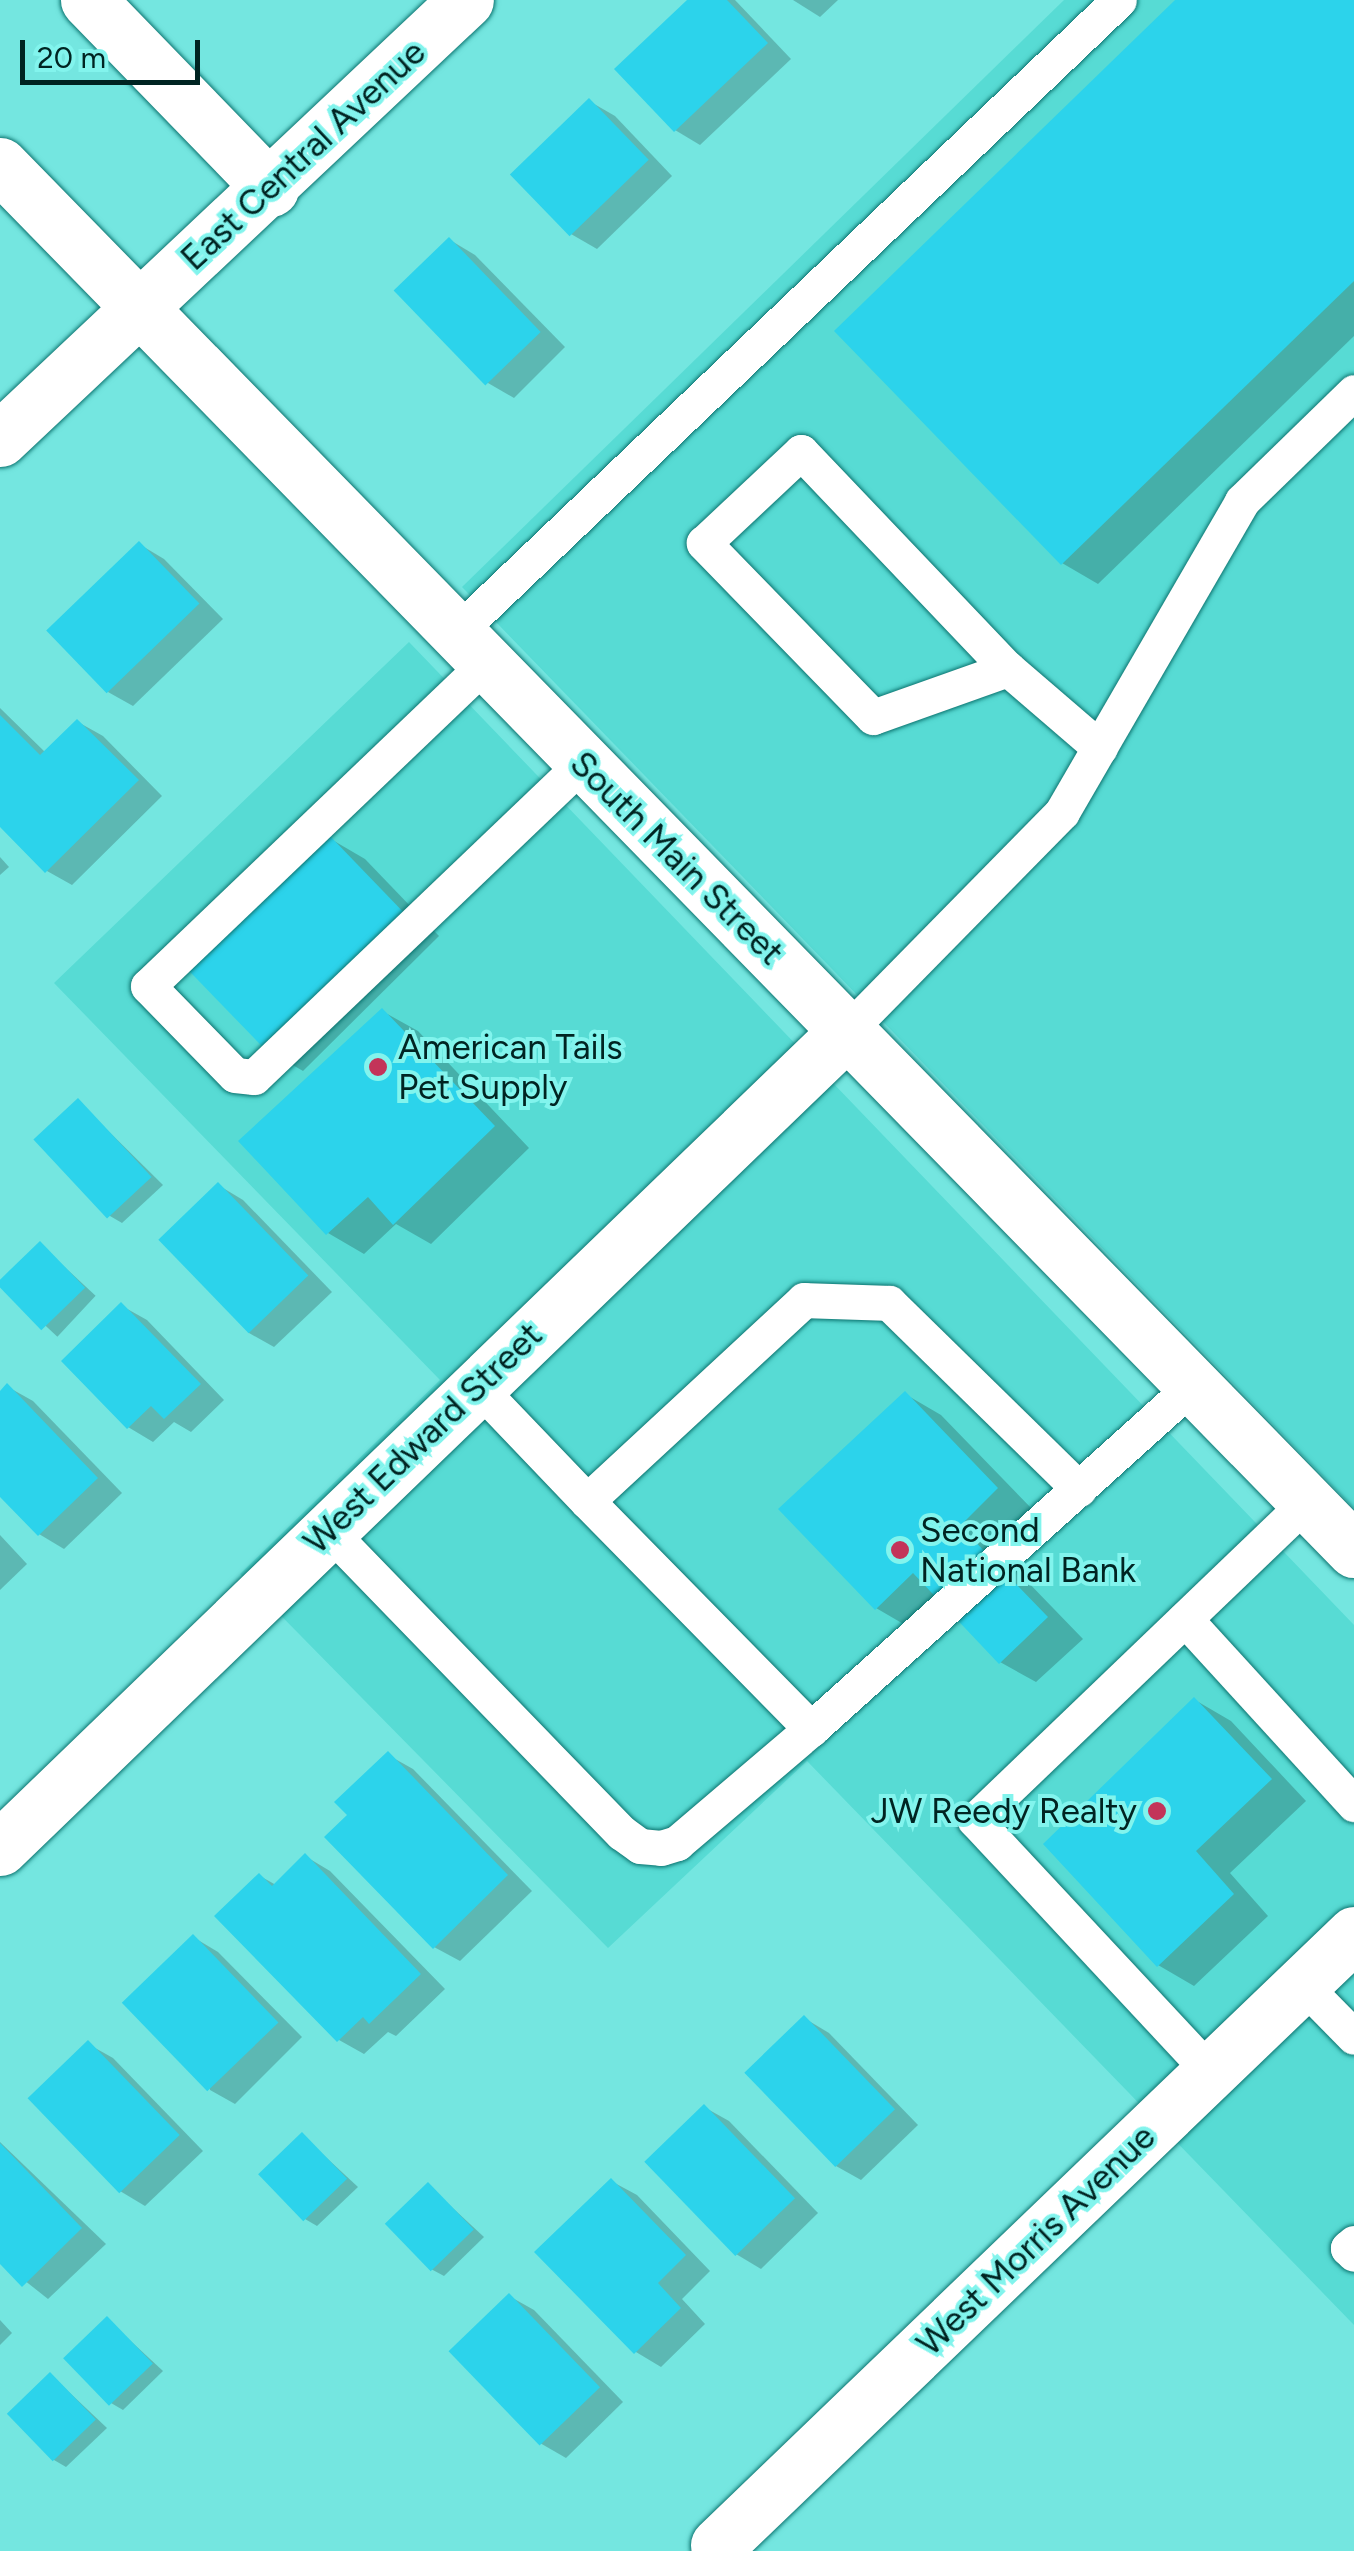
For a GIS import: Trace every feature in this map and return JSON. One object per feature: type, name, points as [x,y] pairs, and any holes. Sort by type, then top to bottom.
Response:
[{"type":"street","points":[[88,0],[271,188]]},
{"type":"street","name":"East Central Avenue","points":[[0,439],[137,306],[271,188],[466,0]]},
{"type":"street","name":"South Main Street","points":[[0,165],[1354,1550]]},
{"type":"street","name":"West Edward Street","points":[[0,1848],[848,1030]]},
{"type":"street","name":"West Morris Avenue","points":[[718,2545],[1354,1934]]},
{"type":"lane","points":[[583,763],[254,1077],[236,1075],[148,986],[470,649],[1119,0]]},
{"type":"lane","points":[[848,1030],[1011,870],[1062,812],[1242,500],[1354,392]]},
{"type":"lane","points":[[1008,669],[873,717],[704,542],[801,452],[1008,669],[1100,748]]},
{"type":"lane","points":[[587,1501],[804,1300],[889,1303],[1079,1490]]},
{"type":"lane","points":[[328,1530],[640,1846],[677,1843],[811,1729],[1193,1385]]},
{"type":"lane","points":[[477,1386],[811,1729]]},
{"type":"lane","points":[[1210,2072],[975,1820],[1307,1502]]},
{"type":"lane","points":[[1185,1619],[1354,1804]]},
{"type":"lane","points":[[1302,1984],[1354,2037]]},
{"type":"lane","points":[[1354,2243],[1348,2248],[1354,2254]]},
{"type":"shaded area","points":[[1064,0],[1354,0],[1354,1508],[462,587]]},
{"type":"shaded area","points":[[409,642],[1354,1625],[1354,2325],[807,1761],[608,1948],[240,1574],[440,1380],[54,983]]},
{"type":"building","points":[[687,0],[727,0],[768,43],[674,132],[614,69]]},
{"type":"building","points":[[1175,0],[1354,0],[1354,281],[1061,565],[834,331]]},
{"type":"building","points":[[589,98],[649,160],[570,236],[510,174]]},
{"type":"building","points":[[449,237],[541,332],[485,385],[394,290]]},
{"type":"building","points":[[139,541],[199,604],[107,693],[46,631]]},
{"type":"building","points":[[0,715],[40,755],[77,719],[139,780],[45,873],[0,827]]},
{"type":"building","points":[[329,835],[405,914],[265,1050],[189,970]]},
{"type":"building","name":"American Tails Pet Supply","points":[[382,1008],[495,1126],[393,1225],[368,1197],[326,1235],[238,1141]]},
{"type":"building","points":[[78,1098],[152,1177],[107,1219],[33,1140]]},
{"type":"building","points":[[218,1182],[308,1276],[249,1333],[158,1240]]},
{"type":"building","points":[[40,1241],[85,1288],[41,1330],[0,1287],[0,1280]]},
{"type":"building","points":[[121,1302],[201,1384],[164,1419],[151,1406],[127,1429],[61,1361]]},
{"type":"building","points":[[7,1383],[98,1478],[38,1536],[0,1497],[0,1391]]},
{"type":"building","name":"Second National Bank","points":[[905,1391],[998,1488],[960,1526],[1048,1617],[999,1664],[913,1573],[875,1610],[778,1509]]},
{"type":"building","name":"JW Reedy Realty","points":[[1194,1697],[1272,1779],[1196,1851],[1234,1894],[1157,1967],[1043,1844]]},
{"type":"building","points":[[388,1751],[508,1875],[433,1949],[324,1837],[347,1815],[334,1802]]},
{"type":"building","points":[[305,1853],[421,1974],[369,2024],[363,2017],[337,2042],[214,1916],[259,1873],[272,1886]]},
{"type":"building","points":[[193,1934],[278,2022],[207,2091],[122,2003]]},
{"type":"building","points":[[804,2015],[895,2109],[835,2167],[744,2073]]},
{"type":"building","points":[[88,2040],[180,2135],[119,2193],[28,2098]]},
{"type":"building","points":[[704,2104],[795,2198],[735,2256],[644,2162]]},
{"type":"building","points":[[302,2132],[347,2179],[303,2221],[258,2174]]},
{"type":"building","points":[[0,2143],[82,2228],[22,2287],[0,2264]]},
{"type":"building","points":[[611,2178],[686,2255],[658,2283],[681,2308],[634,2354],[534,2252]]},
{"type":"building","points":[[428,2182],[474,2229],[431,2271],[385,2224]]},
{"type":"building","points":[[509,2293],[600,2387],[540,2446],[449,2351]]},
{"type":"building","points":[[107,2316],[153,2363],[109,2406],[63,2358]]},
{"type":"building","points":[[50,2372],[96,2419],[53,2461],[7,2414]]},
{"type":"place","name":"American Tails Pet Supply","points":[[378,1067]]},
{"type":"place","name":"Second National Bank","points":[[900,1550]]},
{"type":"place","name":"JW Reedy Realty","points":[[1157,1811]]}]
